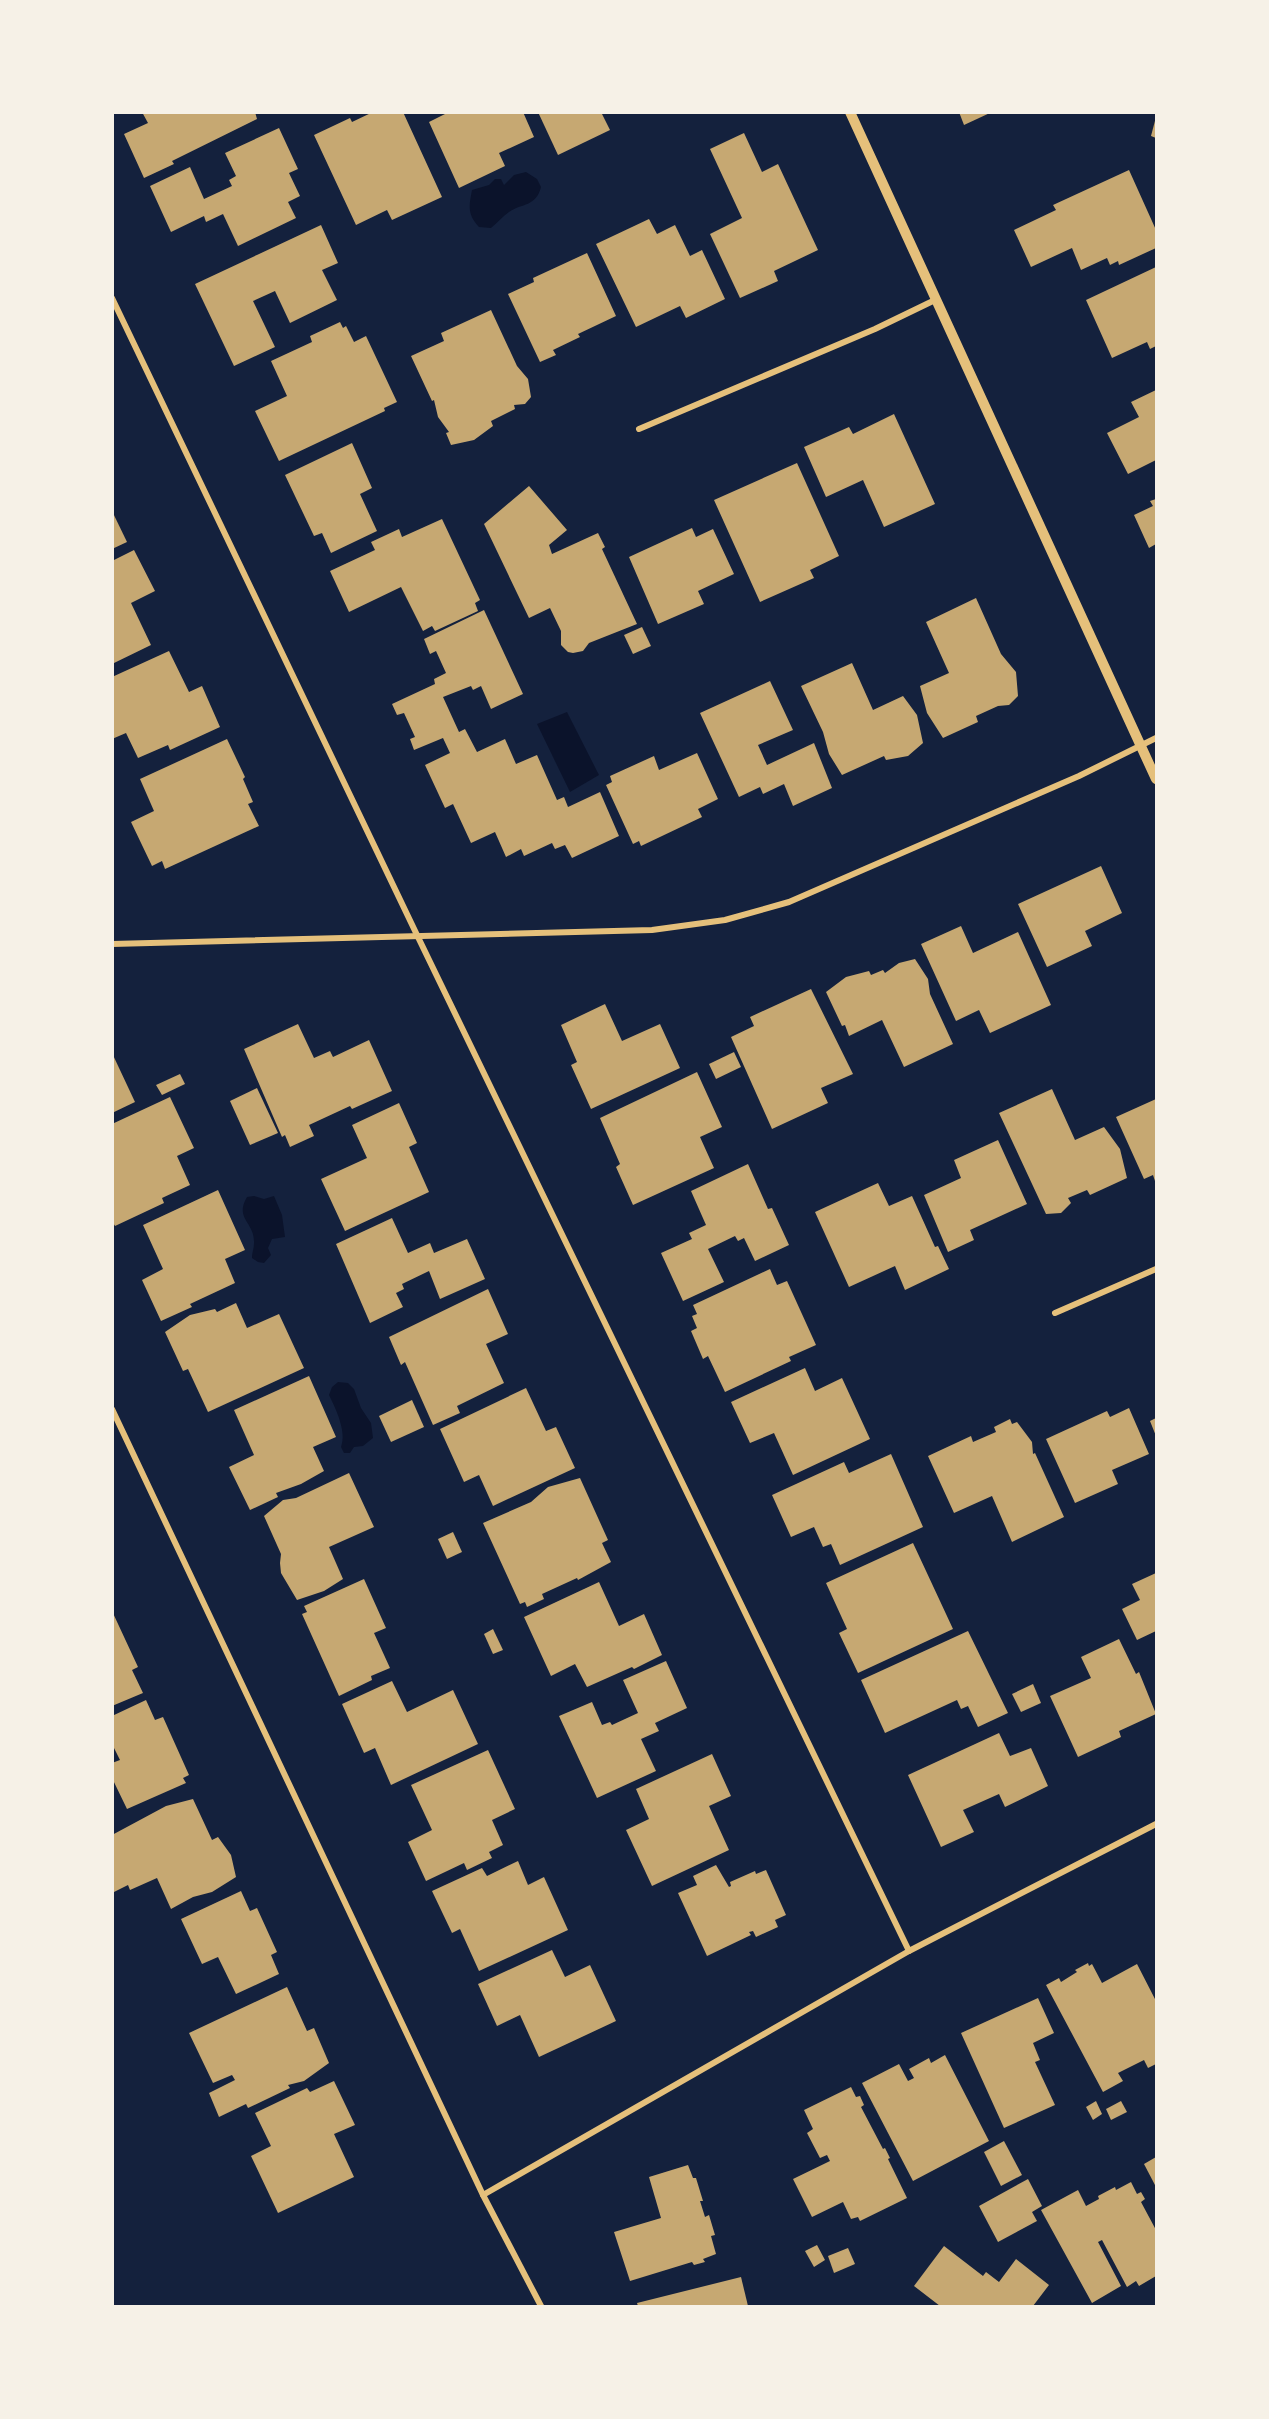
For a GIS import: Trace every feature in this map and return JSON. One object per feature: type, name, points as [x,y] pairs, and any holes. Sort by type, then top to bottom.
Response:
[{"type":"street","points":[[850,112],[1156,779]]},
{"type":"street","points":[[112,298],[417,935],[909,1951]]},
{"type":"street","points":[[639,429],[875,329],[935,300]]},
{"type":"street","points":[[112,944],[652,930],[725,920],[789,902],[1073,779],[1156,738]]},
{"type":"street","points":[[1054,1313],[1156,1269]]},
{"type":"street","points":[[112,1409],[483,2194],[541,2307]]},
{"type":"street","points":[[483,2194],[909,1951],[1156,1824]]},
{"type":"water","points":[[526,172],[537,179],[541,187],[536,198],[509,212],[491,228],[479,227],[472,218],[470,210],[472,190],[489,185],[495,179],[501,179],[504,185],[514,175]]},
{"type":"water","points":[[567,712],[599,775],[570,792],[537,724]]},
{"type":"water","points":[[254,1196],[264,1199],[274,1196],[282,1215],[285,1237],[272,1239],[268,1248],[271,1255],[264,1263],[252,1258],[254,1245],[252,1230],[243,1211],[247,1197]]},
{"type":"water","points":[[338,1382],[348,1383],[354,1389],[361,1408],[371,1423],[373,1438],[363,1446],[354,1447],[350,1453],[344,1453],[341,1447],[342,1428],[329,1395],[332,1387]]},
{"type":"building","points":[[142,112],[255,112],[257,119],[172,161],[174,164],[144,178],[124,134],[148,123]]},
{"type":"building","points":[[373,112],[403,112],[442,197],[392,220],[387,210],[356,225],[314,135],[350,118],[352,122]]},
{"type":"building","points":[[449,112],[523,112],[534,137],[499,153],[505,166],[459,188],[429,122]]},
{"type":"building","points":[[538,112],[601,112],[610,130],[558,155]]},
{"type":"building","points":[[959,112],[992,112],[964,125]]},
{"type":"building","points":[[1156,117],[1156,138],[1151,136]]},
{"type":"building","points":[[279,128],[298,169],[289,173],[300,196],[288,202],[296,218],[238,246],[223,214],[206,222],[204,216],[171,232],[150,186],[190,167],[204,199],[232,186],[229,180],[236,176],[225,153]]},
{"type":"building","points":[[744,133],[762,172],[778,164],[818,250],[774,271],[778,281],[740,298],[710,234],[742,218],[710,149]]},
{"type":"building","points":[[1129,170],[1156,230],[1156,248],[1119,265],[1118,261],[1110,265],[1107,258],[1081,270],[1072,248],[1031,267],[1014,230],[1056,210],[1053,205]]},
{"type":"building","points":[[649,219],[657,234],[675,225],[690,256],[702,250],[725,299],[686,318],[680,306],[636,327],[596,244]]},
{"type":"building","points":[[321,225],[338,263],[322,270],[337,300],[290,323],[275,291],[253,301],[275,347],[234,366],[195,284]]},
{"type":"building","points":[[587,253],[616,316],[578,334],[580,337],[553,350],[556,355],[540,362],[508,294],[534,282],[533,278]]},
{"type":"building","points":[[1156,267],[1156,346],[1150,349],[1147,342],[1112,358],[1086,300]]},
{"type":"building","points":[[491,310],[517,366],[528,379],[531,397],[525,404],[514,405],[515,409],[491,421],[493,426],[474,440],[451,445],[446,433],[449,432],[438,417],[434,400],[432,401],[411,356],[444,341],[441,333]]},
{"type":"building","points":[[340,322],[343,328],[346,326],[354,342],[366,336],[397,402],[384,408],[385,411],[279,461],[255,411],[287,396],[271,361],[312,342],[310,336]]},
{"type":"building","points":[[1156,390],[1156,460],[1128,474],[1107,433],[1139,417],[1131,402]]},
{"type":"building","points":[[894,414],[935,504],[884,527],[863,480],[826,497],[804,447],[849,427],[853,434]]},
{"type":"building","points":[[352,443],[372,488],[360,494],[377,531],[331,553],[322,533],[314,536],[285,475]]},
{"type":"building","points":[[797,463],[839,556],[810,570],[814,578],[760,602],[714,500]]},
{"type":"building","points":[[529,486],[567,530],[549,545],[552,554],[598,533],[605,547],[602,549],[637,624],[589,643],[583,651],[573,653],[568,652],[561,645],[561,631],[550,608],[529,618],[484,524]]},
{"type":"building","points":[[1156,499],[1156,544],[1149,548],[1134,515],[1153,506],[1150,501]]},
{"type":"building","points":[[112,511],[127,542],[112,549]]},
{"type":"building","points":[[442,519],[480,600],[475,603],[478,611],[435,631],[432,626],[423,631],[401,587],[349,612],[330,571],[375,550],[371,542],[399,529],[402,537]]},
{"type":"building","points":[[692,528],[696,537],[713,529],[734,574],[698,591],[704,604],[658,624],[629,557]]},
{"type":"building","points":[[134,550],[155,591],[131,603],[151,645],[112,664],[112,561]]},
{"type":"building","points":[[976,598],[1001,654],[1016,672],[1018,696],[1009,705],[998,706],[976,716],[978,722],[943,738],[927,713],[920,686],[949,673],[926,622]]},
{"type":"building","points":[[484,610],[523,694],[491,709],[481,686],[473,690],[471,686],[443,697],[459,732],[465,729],[477,752],[505,739],[516,764],[537,755],[557,800],[564,797],[568,807],[600,792],[619,836],[572,858],[565,845],[555,849],[552,843],[524,856],[521,849],[506,857],[495,832],[471,843],[453,804],[445,808],[425,765],[450,753],[443,738],[414,750],[410,739],[415,737],[404,713],[397,715],[392,704],[435,684],[434,679],[446,673],[436,651],[430,654],[424,639]]},
{"type":"building","points":[[642,627],[651,646],[633,654],[624,635]]},
{"type":"building","points":[[169,651],[189,692],[202,686],[220,727],[170,750],[168,745],[138,758],[126,733],[112,739],[112,677]]},
{"type":"building","points":[[852,663],[873,710],[903,696],[917,715],[923,743],[908,756],[886,760],[884,756],[842,775],[829,754],[823,732],[801,686]]},
{"type":"building","points":[[770,681],[793,730],[758,745],[767,765],[814,743],[832,788],[793,806],[784,784],[763,794],[760,787],[739,797],[700,713]]},
{"type":"building","points":[[227,739],[245,777],[243,779],[253,802],[248,804],[259,826],[165,869],[162,861],[152,866],[131,822],[154,811],[140,779]]},
{"type":"building","points":[[697,753],[718,799],[698,809],[702,817],[641,846],[639,841],[633,844],[606,785],[612,782],[610,776],[654,756],[659,770]]},
{"type":"building","points":[[1101,866],[1122,913],[1085,931],[1092,946],[1047,967],[1018,904]]},
{"type":"building","points":[[961,926],[973,953],[1018,932],[1051,1005],[990,1033],[979,1010],[956,1021],[921,944]]},
{"type":"building","points":[[915,959],[928,979],[930,994],[953,1044],[904,1067],[882,1020],[849,1036],[826,992],[846,977],[869,971],[871,975],[883,970],[885,973],[899,963]]},
{"type":"building","points":[[811,989],[853,1074],[821,1088],[828,1103],[772,1129],[731,1037],[754,1026],[750,1017]]},
{"type":"building","points":[[605,1004],[622,1041],[660,1024],[680,1068],[591,1109],[571,1065],[577,1062],[561,1025]]},
{"type":"building","points":[[298,1024],[314,1058],[330,1051],[333,1057],[369,1040],[392,1091],[352,1109],[350,1106],[309,1125],[314,1136],[290,1147],[285,1135],[282,1137],[244,1049]]},
{"type":"building","points":[[734,1052],[741,1067],[716,1079],[709,1064]]},
{"type":"building","points":[[112,1053],[135,1102],[112,1113]]},
{"type":"building","points":[[697,1072],[722,1127],[700,1137],[714,1168],[633,1205],[616,1167],[620,1164],[600,1118]]},
{"type":"building","points":[[180,1074],[185,1084],[162,1095],[156,1085]]},
{"type":"building","points":[[257,1088],[278,1133],[250,1145],[230,1101]]},
{"type":"building","points":[[1052,1089],[1075,1140],[1104,1127],[1120,1149],[1127,1178],[1090,1195],[1087,1190],[1068,1198],[1071,1203],[1061,1213],[1046,1214],[999,1113]]},
{"type":"building","points":[[170,1097],[194,1148],[177,1156],[190,1185],[162,1198],[164,1203],[115,1226],[112,1221],[112,1124]]},
{"type":"building","points":[[1156,1099],[1156,1184],[1153,1175],[1144,1179],[1116,1117]]},
{"type":"building","points":[[399,1103],[417,1143],[409,1147],[429,1192],[345,1231],[321,1179],[367,1158],[352,1125]]},
{"type":"building","points":[[998,1140],[1027,1204],[970,1230],[974,1240],[948,1252],[924,1195],[961,1178],[954,1160]]},
{"type":"building","points":[[748,1164],[768,1209],[772,1208],[789,1245],[755,1261],[744,1238],[738,1241],[735,1236],[708,1249],[724,1282],[683,1301],[661,1253],[692,1239],[689,1233],[706,1225],[691,1191]]},
{"type":"building","points":[[878,1183],[889,1206],[912,1196],[935,1247],[938,1246],[949,1269],[905,1290],[895,1266],[849,1287],[815,1212]]},
{"type":"building","points":[[218,1190],[245,1250],[225,1259],[235,1283],[190,1304],[192,1307],[161,1321],[142,1280],[163,1269],[143,1225]]},
{"type":"building","points":[[392,1218],[408,1253],[430,1243],[434,1253],[467,1239],[485,1279],[440,1299],[429,1271],[402,1284],[404,1289],[396,1293],[403,1307],[370,1323],[336,1244]]},
{"type":"building","points":[[770,1269],[777,1285],[787,1281],[816,1345],[789,1357],[791,1361],[725,1392],[708,1356],[703,1359],[691,1331],[697,1328],[692,1316],[697,1314],[693,1305]]},
{"type":"building","points":[[488,1289],[508,1334],[486,1344],[504,1383],[457,1406],[460,1413],[433,1425],[405,1362],[401,1365],[389,1337]]},
{"type":"building","points":[[236,1303],[247,1328],[279,1314],[304,1368],[208,1412],[188,1369],[183,1371],[165,1332],[190,1315],[215,1309],[217,1312]]},
{"type":"building","points":[[805,1368],[815,1391],[842,1378],[870,1439],[793,1475],[774,1433],[750,1443],[731,1402]]},
{"type":"building","points":[[309,1376],[336,1437],[313,1447],[324,1471],[301,1484],[276,1493],[278,1497],[250,1510],[229,1467],[254,1455],[234,1410]]},
{"type":"building","points":[[526,1388],[546,1431],[556,1427],[575,1468],[493,1506],[479,1475],[464,1482],[440,1429]]},
{"type":"building","points":[[412,1400],[424,1427],[391,1442],[379,1416]]},
{"type":"building","points":[[1129,1408],[1149,1454],[1112,1470],[1118,1484],[1075,1503],[1046,1439],[1107,1411],[1110,1417]]},
{"type":"building","points":[[1156,1418],[1156,1436],[1150,1421]]},
{"type":"building","points":[[1010,1419],[1012,1424],[1017,1422],[1032,1442],[1033,1454],[1035,1453],[1064,1517],[1012,1542],[992,1496],[954,1513],[928,1456],[971,1436],[973,1442],[996,1432],[994,1427]]},
{"type":"building","points":[[891,1454],[923,1527],[840,1565],[831,1544],[823,1547],[814,1527],[791,1537],[772,1495],[844,1462],[849,1473]]},
{"type":"building","points":[[349,1473],[374,1527],[329,1547],[343,1579],[324,1591],[297,1600],[281,1573],[281,1554],[264,1516],[283,1500],[296,1498]]},
{"type":"building","points":[[580,1478],[608,1540],[602,1543],[611,1562],[578,1580],[577,1578],[542,1594],[544,1599],[527,1607],[525,1602],[520,1604],[483,1523],[531,1502],[548,1487]]},
{"type":"building","points":[[453,1532],[462,1552],[447,1559],[438,1539]]},
{"type":"building","points":[[913,1543],[953,1629],[858,1673],[839,1633],[847,1629],[826,1583]]},
{"type":"building","points":[[1156,1573],[1156,1631],[1137,1640],[1122,1609],[1140,1600],[1132,1584]]},
{"type":"building","points":[[364,1579],[386,1628],[374,1633],[390,1668],[371,1676],[372,1680],[339,1696],[302,1614],[307,1612],[304,1606]]},
{"type":"building","points":[[599,1582],[619,1626],[644,1614],[662,1655],[634,1669],[632,1667],[587,1687],[575,1664],[551,1676],[524,1617]]},
{"type":"building","points":[[112,1611],[138,1667],[132,1670],[143,1693],[112,1706]]},
{"type":"building","points":[[493,1629],[503,1650],[493,1654],[484,1634]]},
{"type":"building","points":[[968,1631],[1008,1713],[978,1727],[968,1706],[961,1709],[957,1700],[885,1733],[861,1680]]},
{"type":"building","points":[[1119,1639],[1136,1674],[1139,1672],[1156,1714],[1119,1731],[1121,1737],[1078,1757],[1050,1696],[1091,1678],[1081,1657]]},
{"type":"building","points":[[666,1661],[687,1708],[655,1723],[659,1731],[641,1739],[656,1771],[597,1798],[559,1716],[592,1702],[602,1725],[610,1722],[612,1725],[638,1713],[623,1680]]},
{"type":"building","points":[[392,1681],[407,1712],[453,1690],[478,1744],[391,1785],[375,1748],[364,1753],[342,1704]]},
{"type":"building","points":[[1033,1684],[1041,1703],[1021,1712],[1012,1694]]},
{"type":"building","points":[[146,1700],[155,1720],[163,1717],[189,1775],[183,1778],[186,1783],[127,1809],[112,1778],[112,1763],[120,1760],[112,1744],[112,1716]]},
{"type":"building","points":[[999,1733],[1010,1756],[1031,1748],[1048,1786],[1005,1807],[999,1794],[963,1810],[974,1832],[941,1847],[908,1775]]},
{"type":"building","points":[[488,1750],[515,1809],[492,1820],[503,1845],[489,1852],[492,1858],[467,1870],[464,1863],[426,1881],[408,1842],[432,1830],[411,1785]]},
{"type":"building","points":[[712,1754],[731,1796],[709,1806],[729,1850],[652,1886],[626,1830],[649,1819],[636,1789]]},
{"type":"building","points":[[193,1799],[212,1840],[218,1837],[231,1855],[236,1877],[212,1892],[193,1897],[171,1909],[157,1878],[130,1890],[128,1885],[112,1893],[112,1835],[166,1806]]},
{"type":"building","points":[[518,1861],[528,1885],[544,1877],[568,1930],[479,1971],[460,1929],[452,1933],[432,1891],[482,1868],[487,1876]]},
{"type":"building","points":[[716,1865],[729,1887],[730,1882],[755,1871],[756,1874],[766,1870],[786,1915],[775,1920],[778,1927],[756,1937],[753,1931],[749,1932],[751,1935],[707,1956],[678,1893],[697,1885],[693,1876]]},
{"type":"building","points":[[241,1891],[250,1911],[257,1908],[277,1952],[271,1955],[279,1974],[236,1994],[218,1957],[202,1964],[181,1919]]},
{"type":"building","points":[[552,1950],[565,1977],[590,1965],[616,2021],[539,2057],[520,2015],[497,2026],[478,1984]]},
{"type":"building","points":[[1088,1963],[1089,1966],[1092,1964],[1102,1983],[1137,1964],[1156,2001],[1156,2064],[1148,2068],[1144,2060],[1118,2073],[1123,2081],[1103,2092],[1046,1985],[1059,1978],[1061,1982]]},
{"type":"building","points":[[287,1987],[307,2031],[314,2028],[329,2063],[304,2081],[288,2085],[290,2088],[248,2108],[246,2104],[219,2117],[209,2093],[235,2080],[232,2075],[213,2083],[189,2033]]},
{"type":"building","points":[[1038,1998],[1054,2033],[1033,2043],[1040,2060],[1035,2062],[1055,2105],[1004,2128],[961,2033]]},
{"type":"building","points":[[945,2055],[989,2141],[913,2181],[862,2083],[899,2064],[908,2081],[914,2078],[909,2069],[929,2058],[931,2063]]},
{"type":"building","points":[[334,2081],[355,2125],[334,2134],[354,2177],[278,2213],[251,2156],[271,2146],[255,2113],[307,2088],[310,2092]]},
{"type":"building","points":[[851,2087],[856,2097],[860,2096],[864,2105],[861,2107],[883,2149],[885,2148],[907,2198],[860,2221],[858,2217],[851,2219],[843,2202],[812,2217],[793,2179],[830,2161],[827,2155],[820,2158],[807,2133],[813,2129],[804,2110]]},
{"type":"building","points":[[1096,2101],[1102,2114],[1093,2120],[1086,2107]]},
{"type":"building","points":[[1121,2101],[1127,2112],[1111,2120],[1106,2109]]},
{"type":"building","points":[[1004,2141],[1022,2175],[1001,2186],[984,2152]]},
{"type":"building","points":[[1156,2157],[1156,2187],[1144,2164]]},
{"type":"building","points":[[688,2165],[693,2178],[696,2178],[705,2217],[709,2215],[715,2235],[711,2236],[716,2254],[703,2259],[705,2262],[694,2265],[692,2262],[630,2281],[614,2232],[661,2218],[649,2177]]},
{"type":"building","points":[[1028,2179],[1042,2206],[1032,2212],[1037,2221],[998,2242],[979,2206]]},
{"type":"building","points":[[1131,2182],[1137,2194],[1141,2192],[1145,2199],[1141,2202],[1156,2230],[1156,2276],[1139,2286],[1136,2281],[1127,2287],[1102,2240],[1098,2242],[1121,2286],[1092,2303],[1041,2210],[1078,2190],[1086,2206],[1099,2199],[1098,2196]]},
{"type":"building","points":[[817,2245],[825,2260],[814,2267],[805,2251]]},
{"type":"building","points":[[944,2246],[983,2276],[986,2272],[999,2282],[1016,2259],[1049,2285],[1033,2306],[940,2306],[914,2286]]},
{"type":"building","points":[[848,2248],[855,2264],[834,2273],[828,2256]]},
{"type":"building","points":[[741,2277],[748,2306],[638,2306],[637,2303]]}]
